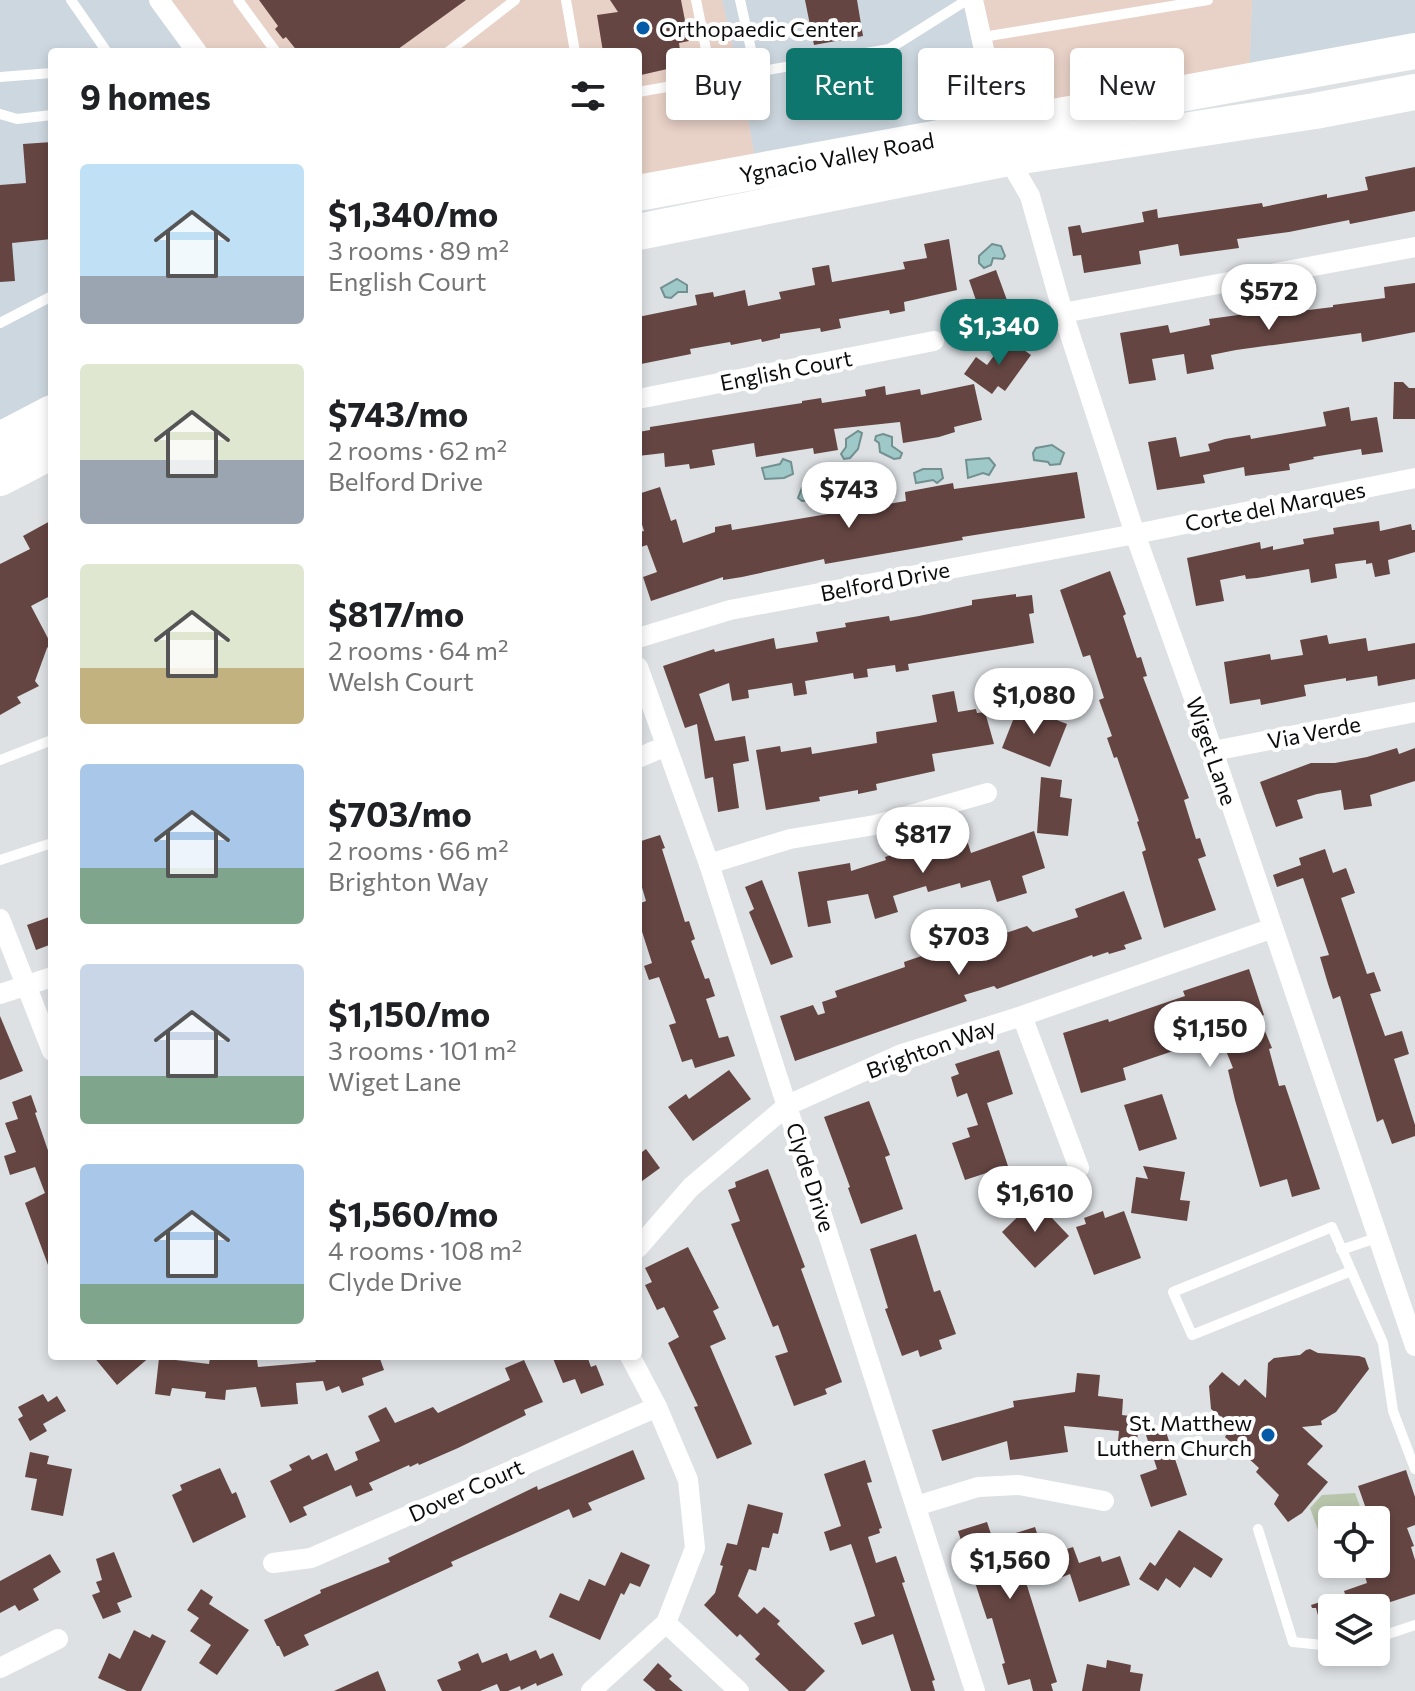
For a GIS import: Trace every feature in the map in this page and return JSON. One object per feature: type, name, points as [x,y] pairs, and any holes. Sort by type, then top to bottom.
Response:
[{"type":"highway","name":"Ygnacio Valley Road","points":[[642,231],[1004,142],[1415,51]]},
{"type":"highway","name":"Ygnacio Valley Road","points":[[642,192],[1004,142],[1315,111],[1415,92]]},
{"type":"highway","points":[[0,440],[48,415]]},
{"type":"highway","points":[[0,478],[48,453]]},
{"type":"street","points":[[159,0],[194,48]]},
{"type":"street","name":"Wiget Lane","points":[[970,0],[983,37],[1004,142],[1030,196],[1063,313],[1135,534],[1213,751],[1379,1237],[1410,1313],[1415,1346]]},
{"type":"street","points":[[1063,313],[1415,247]]},
{"type":"street","name":"English Court","points":[[642,398],[934,341]]},
{"type":"street","name":"Corte del Marques","points":[[1135,534],[1415,478]]},
{"type":"street","name":"Belford Drive","points":[[642,637],[730,610],[1135,534]]},
{"type":"street","name":"Clyde Drive","points":[[642,678],[709,864],[975,1691]]},
{"type":"street","name":"Via Verde","points":[[1213,751],[1415,712]]},
{"type":"street","points":[[642,756],[666,746]]},
{"type":"street","points":[[709,864],[790,839],[875,825],[987,793]]},
{"type":"street","points":[[0,919],[48,1040]]},
{"type":"street","name":"Brighton Way","points":[[642,1243],[691,1187],[788,1105],[902,1054],[1022,1016],[1273,928]]},
{"type":"street","points":[[0,994],[48,978]]},
{"type":"street","points":[[1022,1016],[1079,1168]]},
{"type":"street","points":[[591,1691],[666,1623],[695,1548],[688,1480],[657,1407],[632,1360]]},
{"type":"street","name":"Dover Court","points":[[273,1563],[311,1558],[657,1407]]},
{"type":"street","points":[[916,1506],[978,1487],[1019,1485],[1104,1501]]},
{"type":"street","points":[[666,1623],[739,1691]]},
{"type":"street","points":[[0,1668],[58,1639]]},
{"type":"lane","points":[[71,0],[104,48]]},
{"type":"lane","points":[[238,0],[273,48]]},
{"type":"lane","points":[[453,48],[515,0]]},
{"type":"lane","points":[[566,0],[574,48]]},
{"type":"lane","points":[[642,91],[712,79],[696,0]]},
{"type":"lane","points":[[740,0],[756,72],[889,49],[970,0]]},
{"type":"lane","points":[[983,37],[1208,0]]},
{"type":"lane","points":[[0,77],[48,73]]},
{"type":"lane","points":[[0,114],[17,119],[48,115]]},
{"type":"lane","points":[[0,323],[48,298]]},
{"type":"lane","points":[[0,760],[48,742]]},
{"type":"lane","points":[[0,860],[48,844]]},
{"type":"lane","points":[[1351,1271],[1192,1335],[1173,1292],[1332,1227],[1383,1343],[1393,1411],[1415,1469]]},
{"type":"lane","points":[[1341,1250],[1379,1237]]},
{"type":"lane","points":[[1258,1529],[1293,1642],[1318,1645]]},
{"type":"lane","points":[[1390,1633],[1415,1625]]},
{"type":"shaded area","points":[[0,0],[159,0],[194,48],[48,48],[48,415],[0,440]]},
{"type":"shaded area","points":[[159,0],[722,0],[733,48],[666,48],[666,120],[748,120],[757,171],[642,192],[642,48],[194,48]]},
{"type":"shaded area","points":[[722,0],[973,0],[983,48],[918,48],[918,120],[999,120],[1000,126],[757,171],[748,120],[770,120],[770,48],[733,48]]},
{"type":"shaded area","points":[[973,0],[1252,0],[1249,81],[1184,93],[1184,48],[1070,48],[1070,113],[1054,116],[1054,48],[983,48]]},
{"type":"shaded area","points":[[1252,0],[1415,0],[1415,51],[1249,81]]},
{"type":"shaded area","points":[[999,120],[1033,120],[1000,126]]},
{"type":"green space","points":[[1355,1493],[1360,1506],[1318,1506],[1318,1530],[1310,1508],[1322,1495]]},
{"type":"water","points":[[992,244],[1001,246],[1005,256],[1003,259],[993,258],[991,265],[984,268],[979,263],[979,256]]},
{"type":"water","points":[[677,279],[687,285],[687,292],[665,297],[661,288]]},
{"type":"water","points":[[858,431],[862,433],[858,449],[850,458],[844,459],[841,454],[846,447],[846,439]]},
{"type":"water","points":[[883,434],[892,437],[892,446],[902,453],[900,458],[894,459],[880,452],[879,443],[875,440],[876,436]]},
{"type":"water","points":[[1052,445],[1064,453],[1060,464],[1050,465],[1034,460],[1036,448]]},
{"type":"water","points":[[989,458],[995,465],[989,475],[983,473],[968,478],[966,460]]},
{"type":"water","points":[[783,459],[791,462],[793,474],[765,479],[762,468],[780,464]]},
{"type":"water","points":[[923,469],[941,469],[943,478],[937,483],[933,480],[916,483],[914,473]]},
{"type":"water","points":[[887,473],[889,485],[873,489],[869,494],[862,490],[861,481]]},
{"type":"water","points":[[820,486],[826,492],[823,499],[802,501],[798,498],[802,488]]},
{"type":"building","points":[[259,0],[466,0],[400,48],[295,48],[275,29],[278,26]]},
{"type":"building","name":"Orthopaedic Center","points":[[610,0],[681,0],[689,41],[679,43],[680,48],[666,48],[666,69],[642,75],[642,48],[602,48],[597,15],[618,12]]},
{"type":"building","points":[[805,0],[857,0],[863,36],[814,45]]},
{"type":"building","points":[[48,142],[48,239],[12,243],[15,281],[0,282],[0,185],[26,183],[23,144]]},
{"type":"building","points":[[1415,167],[1415,211],[1350,224],[1349,220],[1237,239],[1239,248],[1180,256],[1178,244],[1139,251],[1141,264],[1084,273],[1081,255],[1073,256],[1068,227],[1080,225],[1082,233],[1144,222],[1142,212],[1157,209],[1158,218],[1262,203],[1263,207],[1327,194],[1327,198],[1368,190],[1365,177]]},
{"type":"building","points":[[949,239],[957,290],[904,302],[905,311],[890,314],[889,310],[839,319],[841,328],[780,334],[780,338],[762,342],[761,339],[731,345],[730,342],[690,349],[691,354],[642,364],[642,316],[697,305],[695,295],[713,292],[714,297],[745,290],[748,306],[781,299],[779,292],[815,285],[812,268],[829,265],[832,282],[905,269],[903,262],[927,258],[924,244]]},
{"type":"building","points":[[996,270],[1012,314],[1001,318],[1004,326],[975,336],[967,313],[979,309],[969,280]]},
{"type":"building","points":[[1415,283],[1415,332],[1362,342],[1361,333],[1236,350],[1211,355],[1214,369],[1187,374],[1184,354],[1152,359],[1156,380],[1129,384],[1120,333],[1168,325],[1170,333],[1210,325],[1209,319],[1333,307],[1385,298],[1384,287]]},
{"type":"building","points":[[1007,338],[1031,355],[1005,391],[998,386],[992,394],[964,374],[976,357],[987,365]]},
{"type":"building","points":[[1394,382],[1403,382],[1409,388],[1415,388],[1415,419],[1393,419]]},
{"type":"building","points":[[974,384],[982,420],[954,427],[955,432],[939,437],[903,443],[900,422],[834,429],[838,450],[814,454],[813,448],[756,457],[754,443],[712,450],[715,465],[690,469],[689,464],[665,467],[664,453],[642,456],[642,431],[650,430],[650,427],[821,398],[822,403],[866,396],[865,390],[885,386],[886,395],[920,389],[921,395]]},
{"type":"building","points":[[1349,407],[1351,421],[1377,417],[1383,452],[1362,455],[1361,449],[1313,457],[1289,464],[1290,470],[1245,476],[1244,467],[1203,475],[1205,483],[1157,490],[1148,442],[1176,437],[1180,457],[1210,451],[1208,444],[1225,439],[1250,435],[1251,439],[1326,426],[1323,412]]},
{"type":"building","points":[[1077,472],[1085,518],[962,537],[963,540],[825,564],[824,559],[742,577],[723,580],[723,577],[651,601],[643,577],[657,572],[647,545],[642,547],[642,493],[660,487],[671,521],[676,519],[683,543],[715,532],[715,527],[731,524],[732,530],[906,501],[905,492],[953,483],[954,489]]},
{"type":"building","points":[[1379,521],[1380,531],[1411,524],[1412,530],[1415,530],[1415,552],[1388,560],[1390,574],[1375,577],[1372,563],[1366,564],[1366,560],[1335,564],[1337,578],[1311,583],[1309,569],[1257,578],[1246,579],[1245,575],[1220,580],[1224,601],[1196,606],[1187,558],[1260,542],[1261,549],[1273,546],[1273,550],[1304,544],[1303,539],[1334,534],[1333,528]]},
{"type":"building","points":[[48,522],[48,597],[31,606],[48,638],[48,647],[35,681],[39,686],[17,697],[21,703],[0,715],[0,564],[30,549],[23,536]]},
{"type":"building","points":[[1110,571],[1126,614],[1123,616],[1137,658],[1141,657],[1147,676],[1143,677],[1189,798],[1184,800],[1196,839],[1200,838],[1206,856],[1198,859],[1216,910],[1164,928],[1142,852],[1146,850],[1139,821],[1117,757],[1114,758],[1107,738],[1112,736],[1099,700],[1104,698],[1090,655],[1083,657],[1060,590]]},
{"type":"building","points":[[1016,594],[1016,597],[1032,595],[1034,613],[1029,614],[1034,643],[908,664],[909,670],[896,672],[895,665],[867,669],[868,677],[854,679],[853,673],[805,681],[807,694],[794,696],[792,683],[748,690],[749,698],[732,701],[729,683],[699,694],[715,741],[745,736],[749,761],[733,764],[739,808],[718,812],[713,777],[705,779],[697,724],[685,728],[663,666],[714,649],[715,652],[774,638],[776,649],[818,642],[816,632],[846,627],[845,623],[889,616],[890,621],[972,605],[972,600]]},
{"type":"building","points":[[1327,635],[1329,644],[1366,638],[1368,651],[1415,643],[1415,679],[1378,686],[1377,676],[1346,681],[1346,678],[1304,685],[1306,696],[1261,705],[1260,699],[1230,704],[1224,662],[1270,654],[1271,660],[1303,655],[1300,640]]},
{"type":"building","points":[[954,691],[958,712],[976,709],[977,713],[985,712],[994,744],[932,754],[935,771],[876,784],[877,790],[819,797],[820,801],[766,810],[756,750],[780,746],[781,752],[811,747],[812,754],[877,743],[876,732],[937,722],[932,695]]},
{"type":"building","points":[[1019,705],[1067,724],[1050,767],[1002,748]]},
{"type":"building","points":[[1397,748],[1399,754],[1415,748],[1415,781],[1370,795],[1372,806],[1344,810],[1341,790],[1297,800],[1303,818],[1276,827],[1260,782],[1311,763],[1335,763]]},
{"type":"building","points":[[1041,777],[1062,780],[1060,797],[1072,799],[1068,836],[1037,833]]},
{"type":"building","points":[[1034,831],[1045,868],[1022,876],[1027,893],[997,902],[990,880],[961,888],[960,883],[928,892],[926,886],[893,896],[898,912],[875,919],[868,894],[827,901],[831,923],[808,927],[798,872],[850,863],[851,871],[906,850],[908,855],[950,843],[949,839],[965,834],[971,853]]},
{"type":"building","points":[[660,835],[685,922],[689,921],[695,939],[691,941],[715,996],[706,999],[719,1038],[728,1036],[735,1056],[695,1068],[692,1059],[682,1062],[669,1025],[676,1023],[659,977],[649,980],[644,966],[652,963],[642,932],[642,902],[646,901],[642,888],[642,841]]},
{"type":"building","points":[[1325,849],[1333,873],[1346,868],[1355,893],[1341,898],[1367,974],[1374,972],[1381,991],[1370,994],[1385,1036],[1402,1031],[1409,1054],[1394,1059],[1415,1125],[1415,1136],[1392,1144],[1383,1119],[1377,1122],[1340,996],[1333,999],[1320,957],[1329,955],[1303,878],[1277,887],[1273,875],[1301,865],[1299,858]]},
{"type":"building","points":[[762,880],[793,957],[771,965],[749,912],[754,909],[745,887]]},
{"type":"building","points":[[1124,891],[1142,939],[1124,945],[1126,949],[1092,955],[997,989],[994,986],[964,995],[967,1001],[795,1061],[780,1016],[813,1005],[818,1015],[825,1013],[822,1002],[837,997],[835,991],[905,967],[904,962],[948,947],[950,955],[1027,926],[1033,932],[1078,917],[1075,909]]},
{"type":"building","points":[[48,917],[48,946],[36,950],[27,925]]},
{"type":"building","points":[[1249,969],[1264,1015],[1259,1017],[1272,1048],[1269,1049],[1279,1086],[1285,1085],[1320,1189],[1292,1197],[1287,1179],[1260,1187],[1228,1070],[1233,1068],[1218,1031],[1209,1034],[1199,1005],[1171,1014],[1182,1048],[1123,1068],[1126,1080],[1081,1093],[1063,1033],[1108,1019],[1109,1022],[1185,996],[1183,991]]},
{"type":"building","points":[[0,1016],[23,1071],[0,1080]]},
{"type":"building","points":[[999,1050],[1013,1094],[987,1103],[1008,1166],[965,1180],[952,1143],[970,1137],[967,1128],[978,1125],[967,1093],[957,1097],[951,1077],[959,1074],[955,1064]]},
{"type":"building","points":[[729,1070],[751,1099],[693,1141],[668,1107],[686,1094],[689,1099]]},
{"type":"building","points":[[1162,1094],[1177,1139],[1139,1151],[1124,1105]]},
{"type":"building","points":[[31,1095],[48,1150],[48,1265],[25,1203],[45,1193],[35,1167],[10,1175],[4,1156],[16,1152],[5,1123],[18,1119],[12,1102]]},
{"type":"building","points":[[869,1101],[890,1155],[885,1157],[903,1209],[861,1224],[824,1117]]},
{"type":"building","points":[[646,1149],[660,1168],[642,1181],[642,1152]]},
{"type":"building","points":[[1143,1166],[1185,1172],[1180,1200],[1190,1201],[1187,1221],[1131,1213],[1136,1177],[1148,1179]]},
{"type":"building","points":[[768,1169],[805,1267],[801,1269],[842,1382],[825,1389],[827,1394],[794,1406],[775,1356],[788,1352],[778,1325],[773,1327],[731,1224],[740,1221],[728,1190],[736,1187],[735,1182]]},
{"type":"building","points":[[1035,1200],[1069,1236],[1035,1268],[1002,1232]]},
{"type":"building","points":[[1103,1211],[1105,1218],[1124,1211],[1141,1258],[1094,1275],[1076,1227],[1086,1224],[1084,1218]]},
{"type":"building","points":[[916,1234],[934,1292],[940,1290],[956,1334],[939,1340],[942,1349],[920,1357],[918,1350],[902,1356],[885,1309],[888,1308],[870,1249]]},
{"type":"building","points":[[688,1247],[719,1308],[713,1311],[726,1339],[710,1346],[752,1444],[717,1459],[694,1407],[698,1406],[668,1343],[679,1337],[664,1307],[657,1310],[645,1285],[652,1282],[645,1268]]},
{"type":"building","name":"St. Matthew Luthern Church","points":[[1310,1349],[1318,1353],[1365,1358],[1369,1369],[1336,1412],[1321,1421],[1322,1425],[1302,1427],[1323,1446],[1307,1464],[1328,1482],[1302,1513],[1288,1522],[1274,1504],[1279,1495],[1256,1472],[1259,1468],[1225,1437],[1228,1432],[1216,1421],[1220,1416],[1211,1409],[1209,1386],[1222,1372],[1239,1386],[1245,1379],[1266,1398],[1268,1363],[1274,1358],[1300,1355]]},
{"type":"building","points":[[96,1360],[146,1360],[117,1385]]},
{"type":"building","points":[[159,1360],[209,1364],[210,1360],[257,1360],[258,1367],[380,1360],[384,1370],[362,1378],[364,1385],[342,1393],[339,1386],[326,1391],[323,1381],[296,1383],[298,1404],[261,1407],[256,1387],[226,1390],[225,1400],[205,1398],[206,1392],[172,1388],[170,1396],[155,1394]]},
{"type":"building","points":[[524,1360],[543,1402],[524,1410],[526,1415],[419,1465],[409,1465],[369,1483],[373,1490],[356,1497],[351,1485],[303,1507],[307,1515],[290,1523],[270,1481],[292,1470],[289,1465],[309,1455],[312,1460],[327,1453],[335,1471],[358,1460],[355,1452],[380,1441],[368,1416],[386,1407],[395,1423],[433,1407],[438,1413],[510,1380],[505,1368]]},
{"type":"building","points":[[554,1360],[588,1360],[591,1367],[596,1365],[604,1385],[581,1394],[575,1379],[563,1383]]},
{"type":"building","points":[[1077,1373],[1100,1375],[1098,1396],[1123,1399],[1122,1415],[1139,1417],[1137,1443],[1118,1441],[1119,1431],[1064,1426],[1068,1452],[1010,1460],[1007,1441],[942,1461],[932,1430],[1014,1407],[1013,1401],[1075,1392]]},
{"type":"building","points":[[43,1394],[48,1402],[57,1396],[66,1411],[43,1424],[47,1431],[30,1441],[18,1419],[23,1416],[18,1407]]},
{"type":"building","points":[[1165,1429],[1187,1495],[1151,1507],[1140,1475],[1157,1469],[1146,1435]]},
{"type":"building","points":[[633,1450],[645,1479],[588,1503],[592,1510],[573,1518],[569,1509],[451,1562],[453,1566],[304,1635],[309,1645],[284,1657],[277,1646],[264,1620],[321,1593],[320,1590],[390,1562],[388,1558],[537,1486],[538,1490]]},
{"type":"building","points":[[30,1452],[49,1456],[47,1464],[72,1469],[63,1516],[31,1510],[37,1479],[25,1477]]},
{"type":"building","points":[[865,1460],[872,1482],[867,1483],[882,1528],[879,1529],[880,1533],[868,1537],[876,1563],[896,1556],[935,1680],[932,1681],[935,1691],[911,1691],[893,1634],[862,1645],[854,1623],[875,1616],[867,1591],[851,1544],[830,1551],[824,1532],[841,1526],[824,1474]]},
{"type":"building","points":[[220,1468],[232,1494],[236,1492],[246,1517],[193,1543],[172,1495],[182,1490],[180,1485]]},
{"type":"building","points":[[1406,1470],[1415,1497],[1415,1525],[1407,1528],[1414,1546],[1411,1547],[1415,1560],[1415,1594],[1390,1602],[1390,1594],[1345,1594],[1344,1591],[1367,1583],[1366,1578],[1390,1578],[1390,1506],[1365,1506],[1358,1486]]},
{"type":"building","points":[[748,1504],[783,1513],[778,1534],[773,1533],[769,1548],[762,1547],[756,1571],[749,1569],[738,1596],[757,1614],[764,1607],[825,1671],[805,1691],[789,1691],[755,1659],[760,1654],[704,1605],[715,1593],[727,1543],[737,1545]]},
{"type":"building","points":[[987,1522],[993,1540],[1035,1527],[1044,1555],[1020,1563],[1057,1682],[1051,1684],[1053,1691],[1033,1691],[1030,1679],[1008,1685],[992,1618],[987,1619],[958,1531]]},
{"type":"building","points":[[1179,1530],[1223,1559],[1211,1578],[1194,1567],[1180,1588],[1166,1578],[1158,1591],[1139,1579],[1150,1562],[1155,1566]]},
{"type":"building","points":[[1073,1547],[1079,1563],[1100,1556],[1102,1562],[1120,1556],[1130,1585],[1079,1602],[1070,1574],[1057,1579],[1048,1555]]},
{"type":"building","points":[[114,1552],[132,1597],[117,1603],[121,1612],[103,1619],[92,1595],[100,1592],[96,1582],[102,1580],[96,1559]]},
{"type":"building","points":[[621,1552],[650,1565],[640,1587],[630,1583],[624,1595],[621,1593],[600,1640],[549,1617],[560,1593],[579,1601],[589,1579],[605,1586]]},
{"type":"building","points":[[50,1554],[61,1572],[33,1589],[39,1600],[19,1611],[15,1605],[0,1613],[0,1581]]},
{"type":"building","points":[[201,1589],[213,1597],[209,1604],[249,1630],[217,1675],[199,1663],[211,1645],[190,1631],[199,1618],[187,1610]]},
{"type":"building","points":[[134,1630],[166,1641],[141,1691],[127,1691],[98,1678],[109,1653],[120,1659]]},
{"type":"building","points":[[536,1650],[540,1659],[553,1653],[563,1675],[537,1686],[536,1683],[521,1690],[520,1686],[508,1691],[500,1691],[497,1684],[480,1691],[442,1691],[437,1680],[461,1670],[458,1662],[478,1653],[482,1663],[507,1653],[510,1661]]},
{"type":"building","points":[[1107,1660],[1131,1665],[1130,1672],[1143,1674],[1140,1691],[1082,1691],[1087,1664],[1106,1668]]},
{"type":"building","points":[[658,1663],[672,1676],[669,1679],[683,1691],[656,1691],[643,1680]]},
{"type":"building","points":[[378,1671],[386,1691],[334,1691]]},
{"type":"place","name":"Orthopaedic Center","points":[[643,28]]},
{"type":"place","name":"St. Matthew Luthern Church","points":[[1268,1435]]}]
